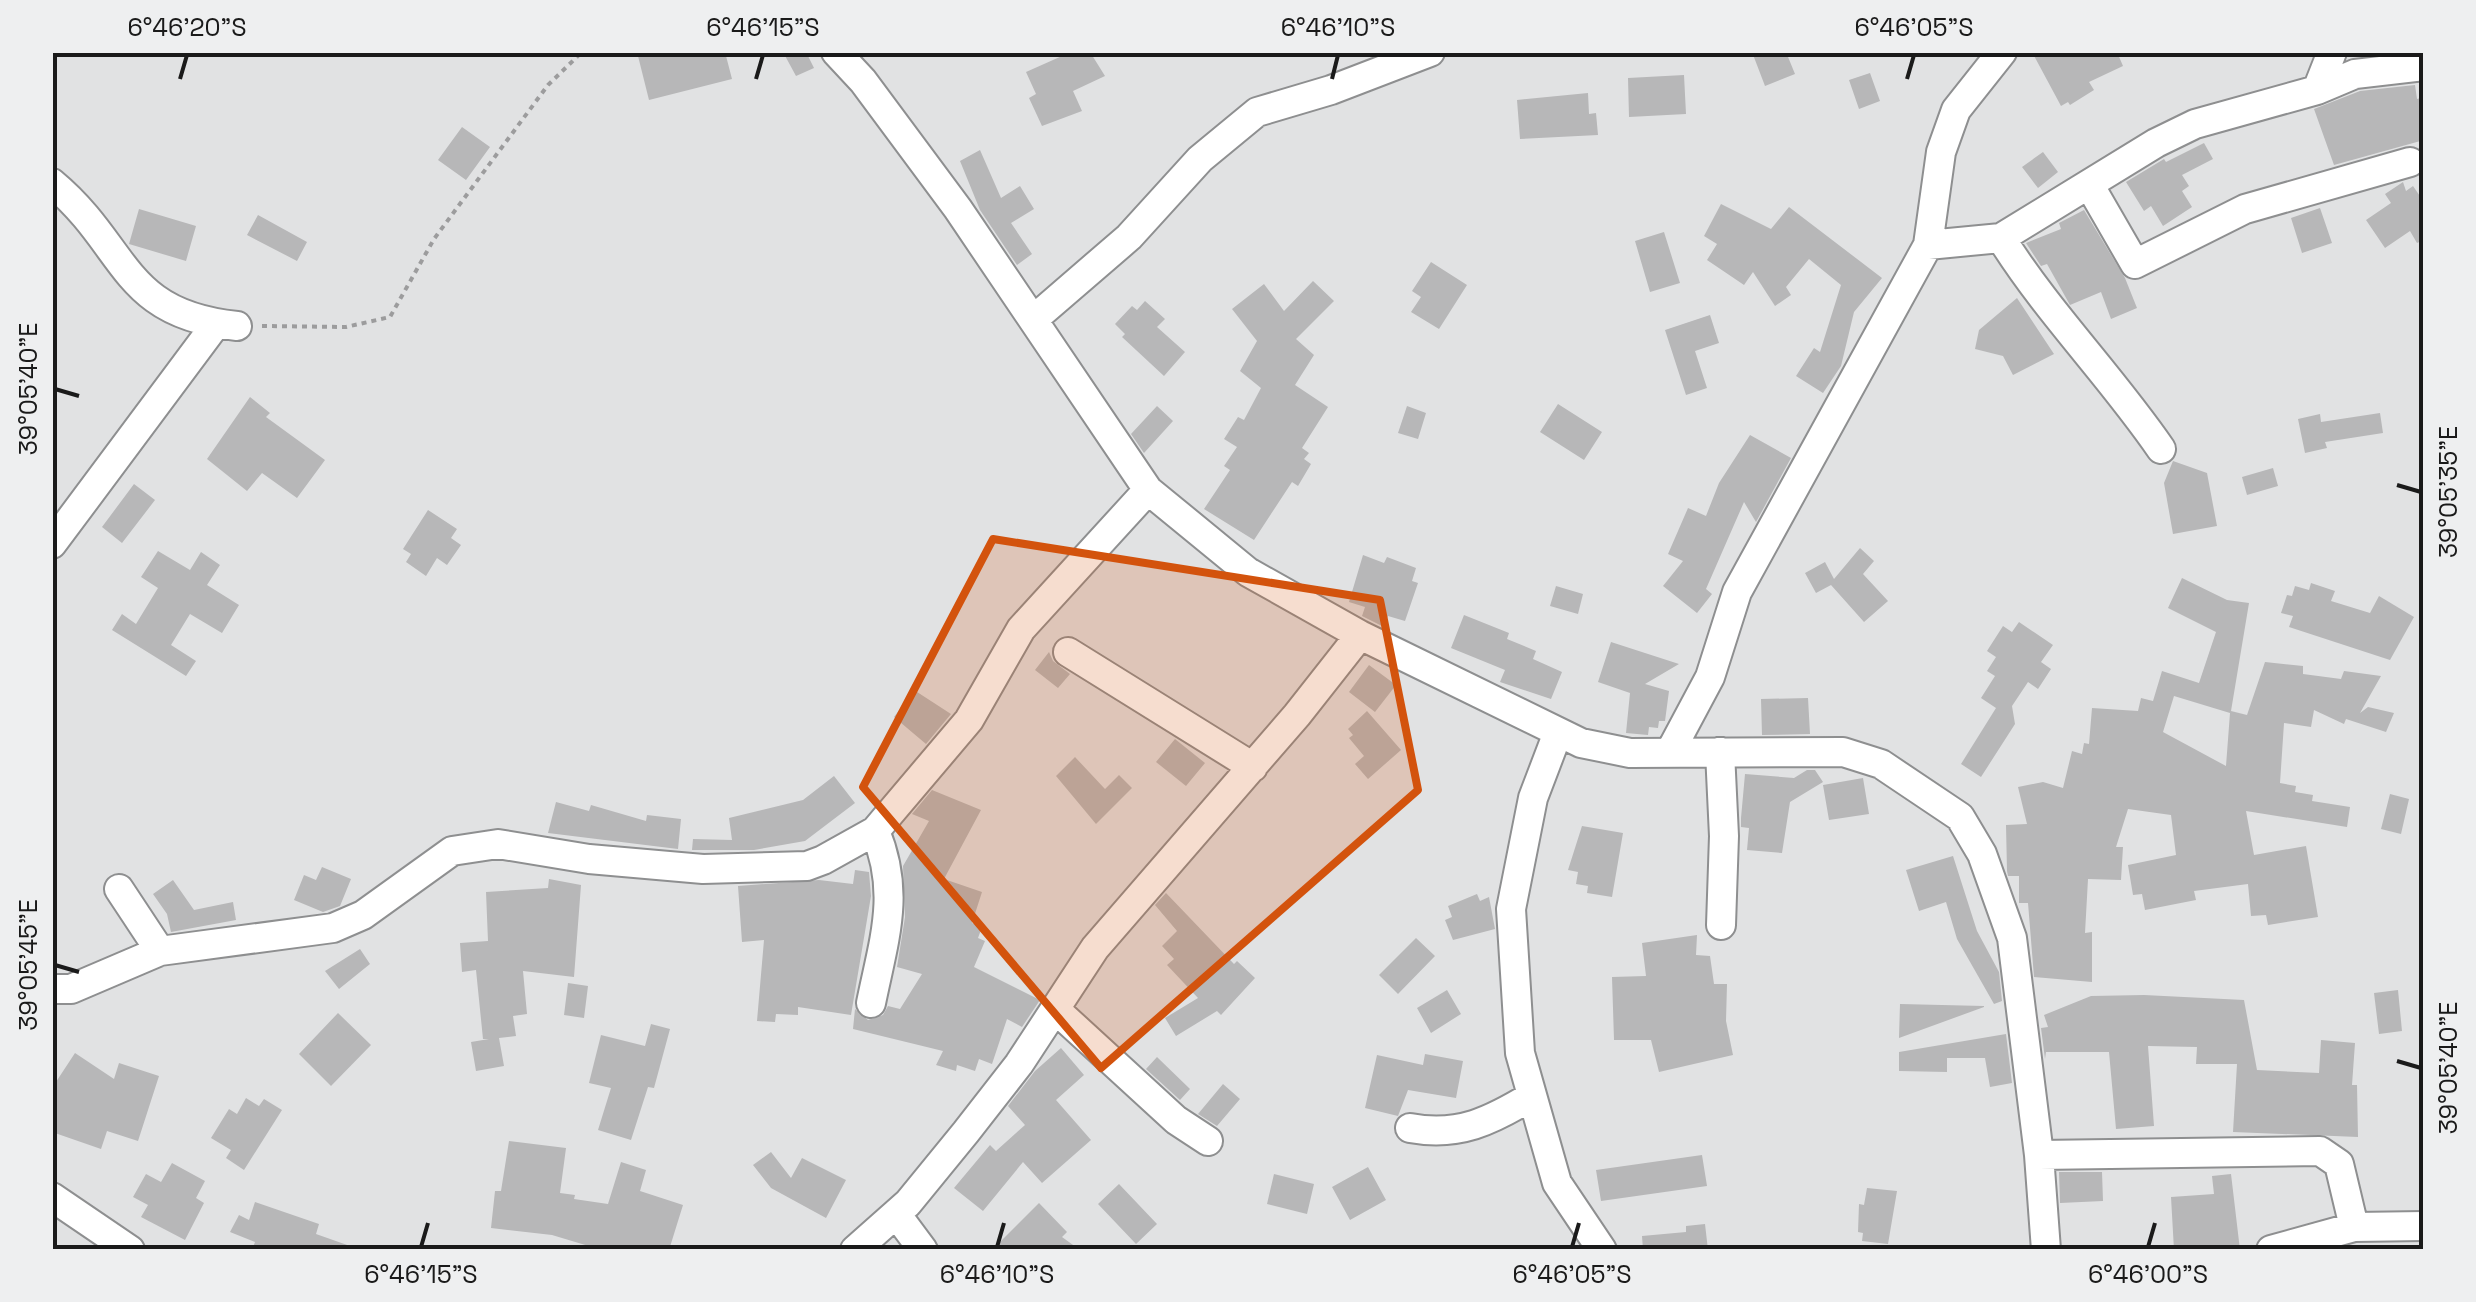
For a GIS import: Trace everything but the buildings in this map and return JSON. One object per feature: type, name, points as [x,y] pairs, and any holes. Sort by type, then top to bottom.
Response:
[{"type":"street","points":[[836,52],[863,80],[1034,319],[1095,418],[1148,490],[1248,572],[1360,635],[1465,683],[1557,734],[1604,749],[1843,752],[1881,764],[1960,817],[1982,854],[2012,938],[2039,1155],[2046,1250]]},
{"type":"street","points":[[1034,319],[1128,237],[1200,159],[1257,112],[1332,90],[1430,52]]},
{"type":"street","points":[[1670,752],[1710,677],[1737,592],[1888,310],[1928,245],[1948,129],[1956,110],[2002,52]]},
{"type":"street","points":[[2316,90],[2332,52]]},
{"type":"street","points":[[1928,245],[2001,238],[2156,143],[2195,124],[2316,90],[2355,74],[2424,66]]},
{"type":"street","points":[[2090,186],[2134,264],[2245,209],[2410,162]]},
{"type":"street","points":[[52,183],[99,231],[127,277],[145,295],[227,325],[52,544]]},
{"type":"street","points":[[2001,238],[2028,280],[2122,392],[2161,449]]},
{"type":"street","points":[[52,989],[71,988],[160,952],[333,928],[363,915],[452,851],[498,844],[589,859],[703,868],[807,866],[874,830],[969,720],[1022,630],[1148,490]]},
{"type":"street","points":[[855,1250],[897,1214],[1020,1064],[1094,948],[1252,768],[1360,635]]},
{"type":"street","points":[[1068,652],[1252,768]]},
{"type":"street","points":[[1557,734],[1533,798],[1511,909],[1520,1054],[1558,1183],[1602,1250]]},
{"type":"street","points":[[1720,752],[1724,836],[1721,925]]},
{"type":"street","points":[[871,1003],[890,909],[889,864],[874,830]]},
{"type":"street","points":[[120,889],[160,952]]},
{"type":"street","points":[[1056,1010],[1176,1120],[1208,1141]]},
{"type":"street","points":[[1410,1128],[1434,1132],[1468,1130],[1532,1096]]},
{"type":"street","points":[[2039,1155],[2320,1151],[2339,1164],[2354,1226]]},
{"type":"street","points":[[52,1197],[130,1250]]},
{"type":"street","points":[[897,1214],[924,1250]]},
{"type":"street","points":[[2271,1250],[2354,1226],[2424,1226]]},
{"type":"path","points":[[227,325],[346,328],[390,317],[434,239],[548,85],[582,52]]},
{"type":"highlighted area","points":[[993,539],[1380,600],[1418,790],[1101,1068],[863,787]]}]
